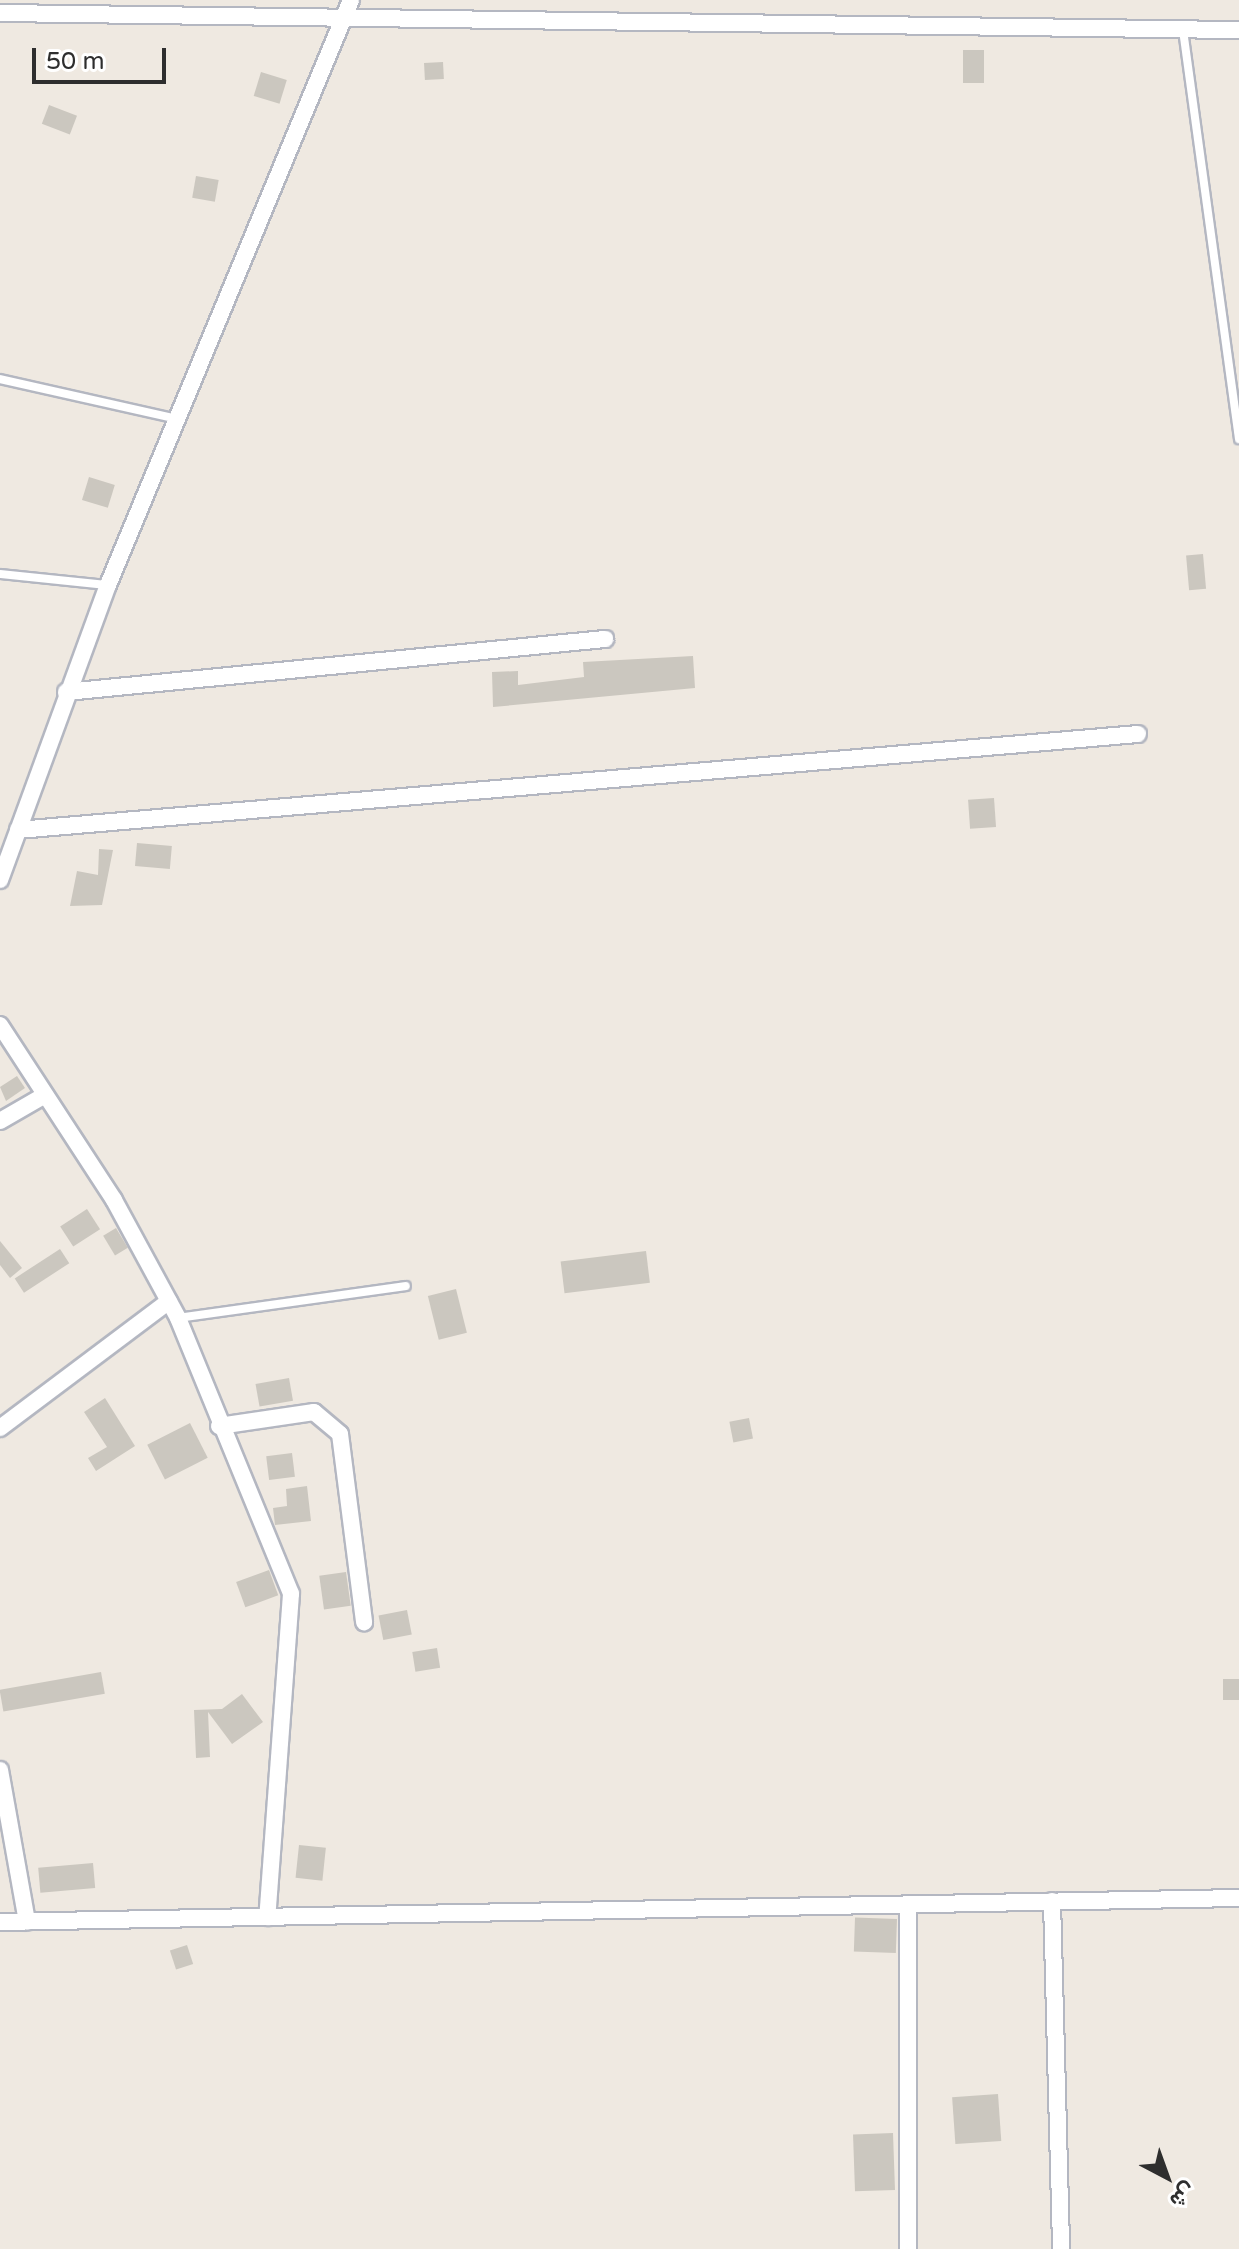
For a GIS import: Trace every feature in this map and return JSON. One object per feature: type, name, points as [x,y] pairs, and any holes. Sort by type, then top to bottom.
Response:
[{"type":"street","points":[[0,880],[66,692],[108,585],[179,419],[339,20],[351,0]]},
{"type":"street","points":[[0,13],[1239,30]]},
{"type":"street","points":[[66,692],[605,639]]},
{"type":"street","points":[[18,830],[1138,734]]},
{"type":"street","points":[[0,1025],[114,1200],[178,1318],[219,1426],[291,1594],[267,1917]]},
{"type":"street","points":[[0,1121],[45,1095]]},
{"type":"street","points":[[0,1428],[169,1301]]},
{"type":"street","points":[[219,1426],[314,1412],[340,1434],[364,1622]]},
{"type":"street","points":[[0,1770],[27,1922]]},
{"type":"street","points":[[0,1922],[1239,1898]]},
{"type":"street","points":[[1052,1901],[1061,2249]]},
{"type":"street","points":[[908,1904],[908,2249]]},
{"type":"lane","points":[[1183,30],[1239,439]]},
{"type":"lane","points":[[0,379],[179,419]]},
{"type":"lane","points":[[0,574],[108,585]]},
{"type":"lane","points":[[178,1318],[406,1286]]},
{"type":"building","points":[[963,50],[984,50],[984,83],[963,83]]},
{"type":"building","points":[[443,62],[444,79],[425,80],[424,63]]},
{"type":"building","points":[[261,72],[287,80],[280,104],[254,96]]},
{"type":"building","points":[[49,105],[77,116],[70,134],[42,124]]},
{"type":"building","points":[[196,176],[219,180],[215,202],[192,198]]},
{"type":"building","points":[[89,477],[115,485],[108,508],[82,500]]},
{"type":"building","points":[[1203,554],[1206,589],[1189,590],[1186,555]]},
{"type":"building","points":[[693,656],[695,688],[493,707],[492,672],[518,671],[518,685],[584,677],[583,662]]},
{"type":"building","points":[[994,798],[996,827],[970,829],[968,800]]},
{"type":"building","points":[[137,843],[172,846],[170,869],[135,866]]},
{"type":"building","points":[[99,849],[113,850],[102,905],[70,906],[77,871],[98,875]]},
{"type":"building","points":[[17,1076],[25,1088],[6,1101],[0,1087]]},
{"type":"building","points":[[87,1209],[100,1229],[73,1247],[60,1226]]},
{"type":"building","points":[[116,1228],[128,1248],[115,1255],[103,1236]]},
{"type":"building","points":[[0,1241],[22,1268],[10,1278],[0,1265]]},
{"type":"building","points":[[60,1249],[69,1263],[24,1293],[15,1278]]},
{"type":"building","points":[[646,1251],[650,1283],[565,1293],[561,1261]]},
{"type":"building","points":[[456,1289],[467,1333],[439,1340],[428,1296]]},
{"type":"building","points":[[289,1378],[293,1401],[260,1407],[256,1384]]},
{"type":"building","points":[[105,1398],[135,1446],[96,1471],[88,1458],[107,1447],[84,1412]]},
{"type":"building","points":[[749,1418],[753,1439],[733,1442],[729,1422]]},
{"type":"building","points":[[190,1423],[208,1458],[165,1480],[147,1445]]},
{"type":"building","points":[[292,1453],[295,1477],[269,1480],[266,1456]]},
{"type":"building","points":[[307,1486],[311,1521],[275,1525],[273,1508],[287,1506],[286,1489]]},
{"type":"building","points":[[269,1570],[278,1595],[245,1607],[236,1582]]},
{"type":"building","points":[[346,1572],[351,1606],[324,1609],[319,1576]]},
{"type":"building","points":[[407,1610],[412,1635],[383,1640],[379,1616]]},
{"type":"building","points":[[437,1648],[440,1668],[415,1672],[412,1652]]},
{"type":"building","points":[[101,1672],[105,1694],[3,1712],[0,1690]]},
{"type":"building","points":[[1223,1679],[1239,1679],[1239,1700],[1223,1700]]},
{"type":"building","points":[[242,1694],[263,1722],[232,1744],[208,1712],[210,1757],[196,1758],[194,1710],[222,1709]]},
{"type":"building","points":[[299,1845],[326,1848],[322,1881],[296,1878]]},
{"type":"building","points":[[93,1863],[95,1888],[40,1893],[38,1868]]},
{"type":"building","points":[[855,1918],[897,1919],[896,1953],[854,1952]]},
{"type":"building","points":[[187,1945],[193,1964],[176,1970],[170,1951]]},
{"type":"building","points":[[998,2094],[1001,2141],[955,2144],[952,2097]]},
{"type":"building","points":[[893,2133],[895,2190],[855,2191],[853,2134]]}]
